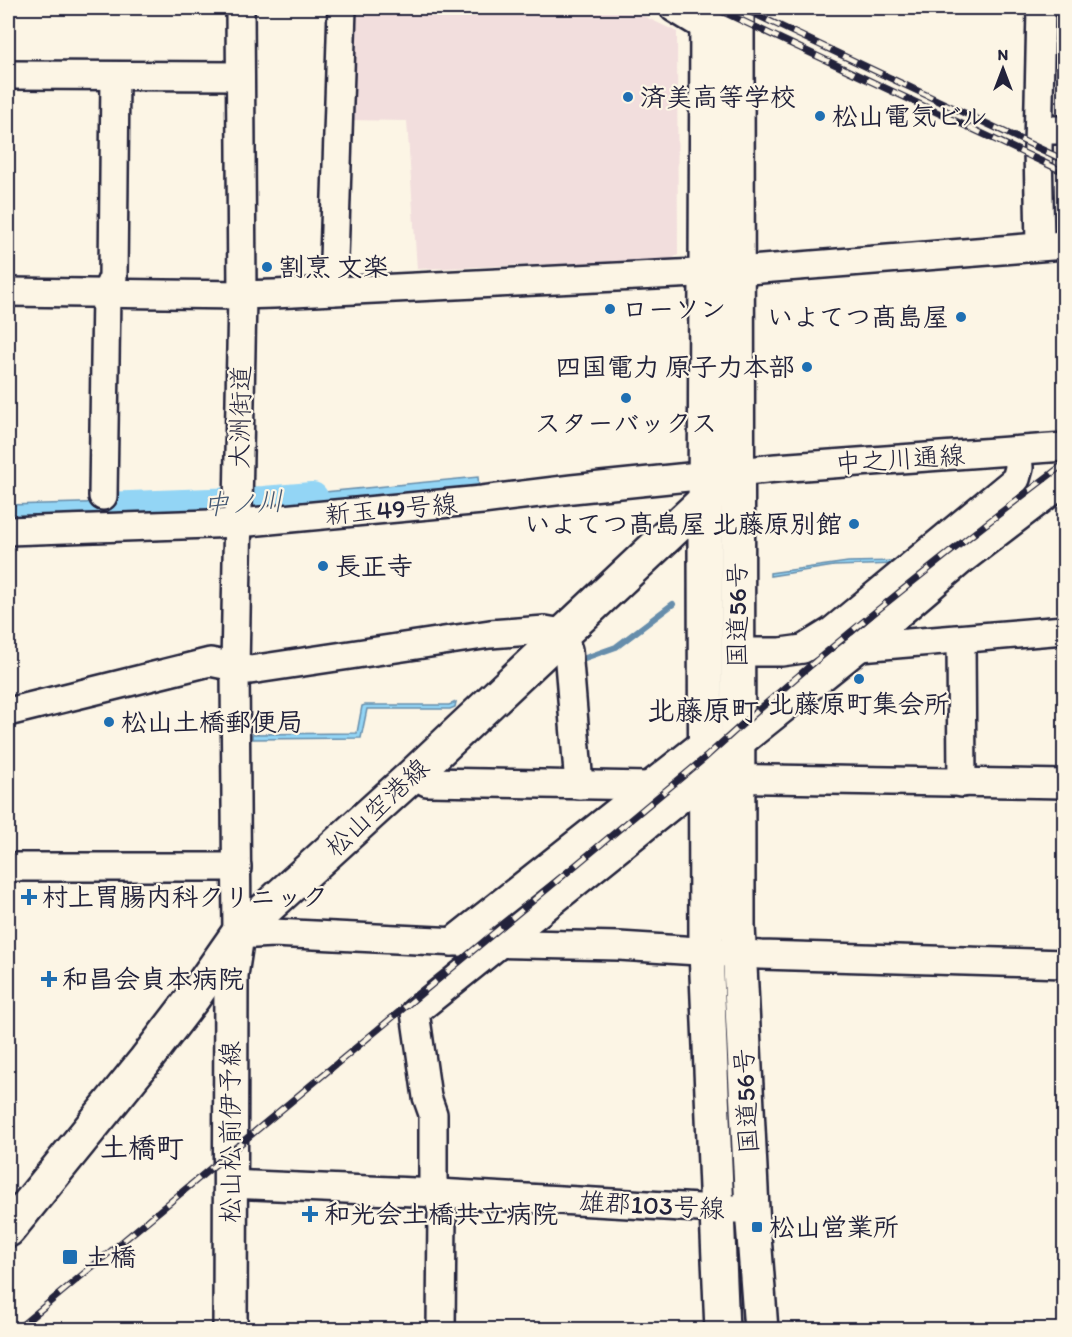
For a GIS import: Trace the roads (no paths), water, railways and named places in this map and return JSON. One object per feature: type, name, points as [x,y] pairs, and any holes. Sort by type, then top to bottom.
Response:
[{"type":"main road","name":"国道56号","points":[[722,1329],[717,1209],[699,951],[716,482],[721,272],[736,8]]},
{"type":"main road","name":"国道56号","points":[[707,18],[721,272]]},
{"type":"main road","name":"国道56号","points":[[716,482],[737,652],[739,953],[752,1209],[761,1329]]},
{"type":"main road","name":"松山空港線","points":[[8,1230],[194,998],[237,935],[414,774],[676,528],[716,482]]},
{"type":"main road","name":"松山松前伊予線","points":[[230,1329],[231,975],[237,935]]},
{"type":"street","name":"大洲街道","points":[[237,935],[235,668],[242,296],[240,8]]},
{"type":"street","points":[[333,291],[342,8]]},
{"type":"street","points":[[674,8],[707,18]]},
{"type":"street","points":[[8,292],[242,296],[721,272],[1052,245],[1052,130],[1041,8]]},
{"type":"street","points":[[8,75],[240,76]]},
{"type":"street","points":[[104,496],[106,293],[113,277],[115,76]]},
{"type":"street","name":"中之川通線","points":[[716,482],[1065,447]]},
{"type":"street","points":[[737,652],[781,652],[803,649],[832,631],[1016,479],[1019,468],[1018,451]]},
{"type":"street","name":"新玉49号線","points":[[8,531],[239,511],[482,500],[572,489],[716,482]]},
{"type":"street","points":[[738,746],[962,560],[1065,482]]},
{"type":"street","points":[[8,712],[210,662],[250,670],[490,634],[545,630],[562,633],[568,650],[579,785]]},
{"type":"street","points":[[860,647],[1065,630]]},
{"type":"street","points":[[961,640],[962,783]]},
{"type":"street","points":[[456,939],[706,741]]},
{"type":"street","points":[[414,774],[427,782],[649,786]]},
{"type":"street","points":[[441,1329],[442,1210],[434,1181],[433,1114],[427,1097],[415,1012],[706,778],[1065,784]]},
{"type":"street","points":[[8,867],[237,867]]},
{"type":"street","points":[[237,935],[270,933],[456,939],[499,945]]},
{"type":"street","points":[[270,933],[261,943],[499,945],[1065,964]]},
{"type":"street","name":"雄郡103号線","points":[[229,1184],[752,1209]]},
{"type":"water","points":[[478,477],[479,488],[264,509],[263,498]]},
{"type":"water","points":[[218,499],[219,510],[167,512],[166,501]]},
{"type":"water","points":[[152,501],[152,513],[8,518],[8,505]]},
{"type":"water","points":[[896,561],[896,564],[834,566],[770,576],[770,573],[848,562]]},
{"type":"water","points":[[456,702],[455,707],[450,709],[367,709],[361,738],[252,739],[252,734],[357,733],[362,706],[365,705],[449,705]]},
{"type":"waterway","name":"中ノ川","points":[[104,509],[312,499]]},
{"type":"waterway","points":[[585,658],[616,647],[673,604]]},
{"type":"railway","points":[[715,8],[1064,172]]},
{"type":"railway","points":[[742,8],[1064,160]]},
{"type":"railway","points":[[16,1330],[706,757],[837,643],[1064,464]]},
{"type":"place","name":"済美高等学校","points":[[628,97]]},
{"type":"place","name":"松山電気ビル","points":[[820,116]]},
{"type":"place","name":"割烹 文楽","points":[[267,267]]},
{"type":"place","name":"ローソン","points":[[610,309]]},
{"type":"place","name":"いよてつ髙島屋","points":[[961,317]]},
{"type":"place","name":"四国電力 原子力本部","points":[[807,367]]},
{"type":"place","name":"スターバックス","points":[[626,398]]},
{"type":"place","name":"いよてつ髙島屋 北藤原別館","points":[[854,524]]},
{"type":"place","name":"長正寺","points":[[323,566]]},
{"type":"place","name":"北藤原町集会所","points":[[859,679]]},
{"type":"place","name":"松山土橋郵便局","points":[[109,722]]},
{"type":"place","name":"村上胃腸内科クリニック","points":[[29,897]]},
{"type":"place","name":"和昌会貞本病院","points":[[49,979]]},
{"type":"place","name":"和光会土橋共立病院","points":[[310,1214]]},
{"type":"place","name":"松山営業所","points":[[757,1227]]},
{"type":"place","name":"土橋","points":[[70,1257]]},
{"type":"district","name":"北藤原町","points":[[703,710]]},
{"type":"district","name":"土橋町","points":[[142,1147]]}]
